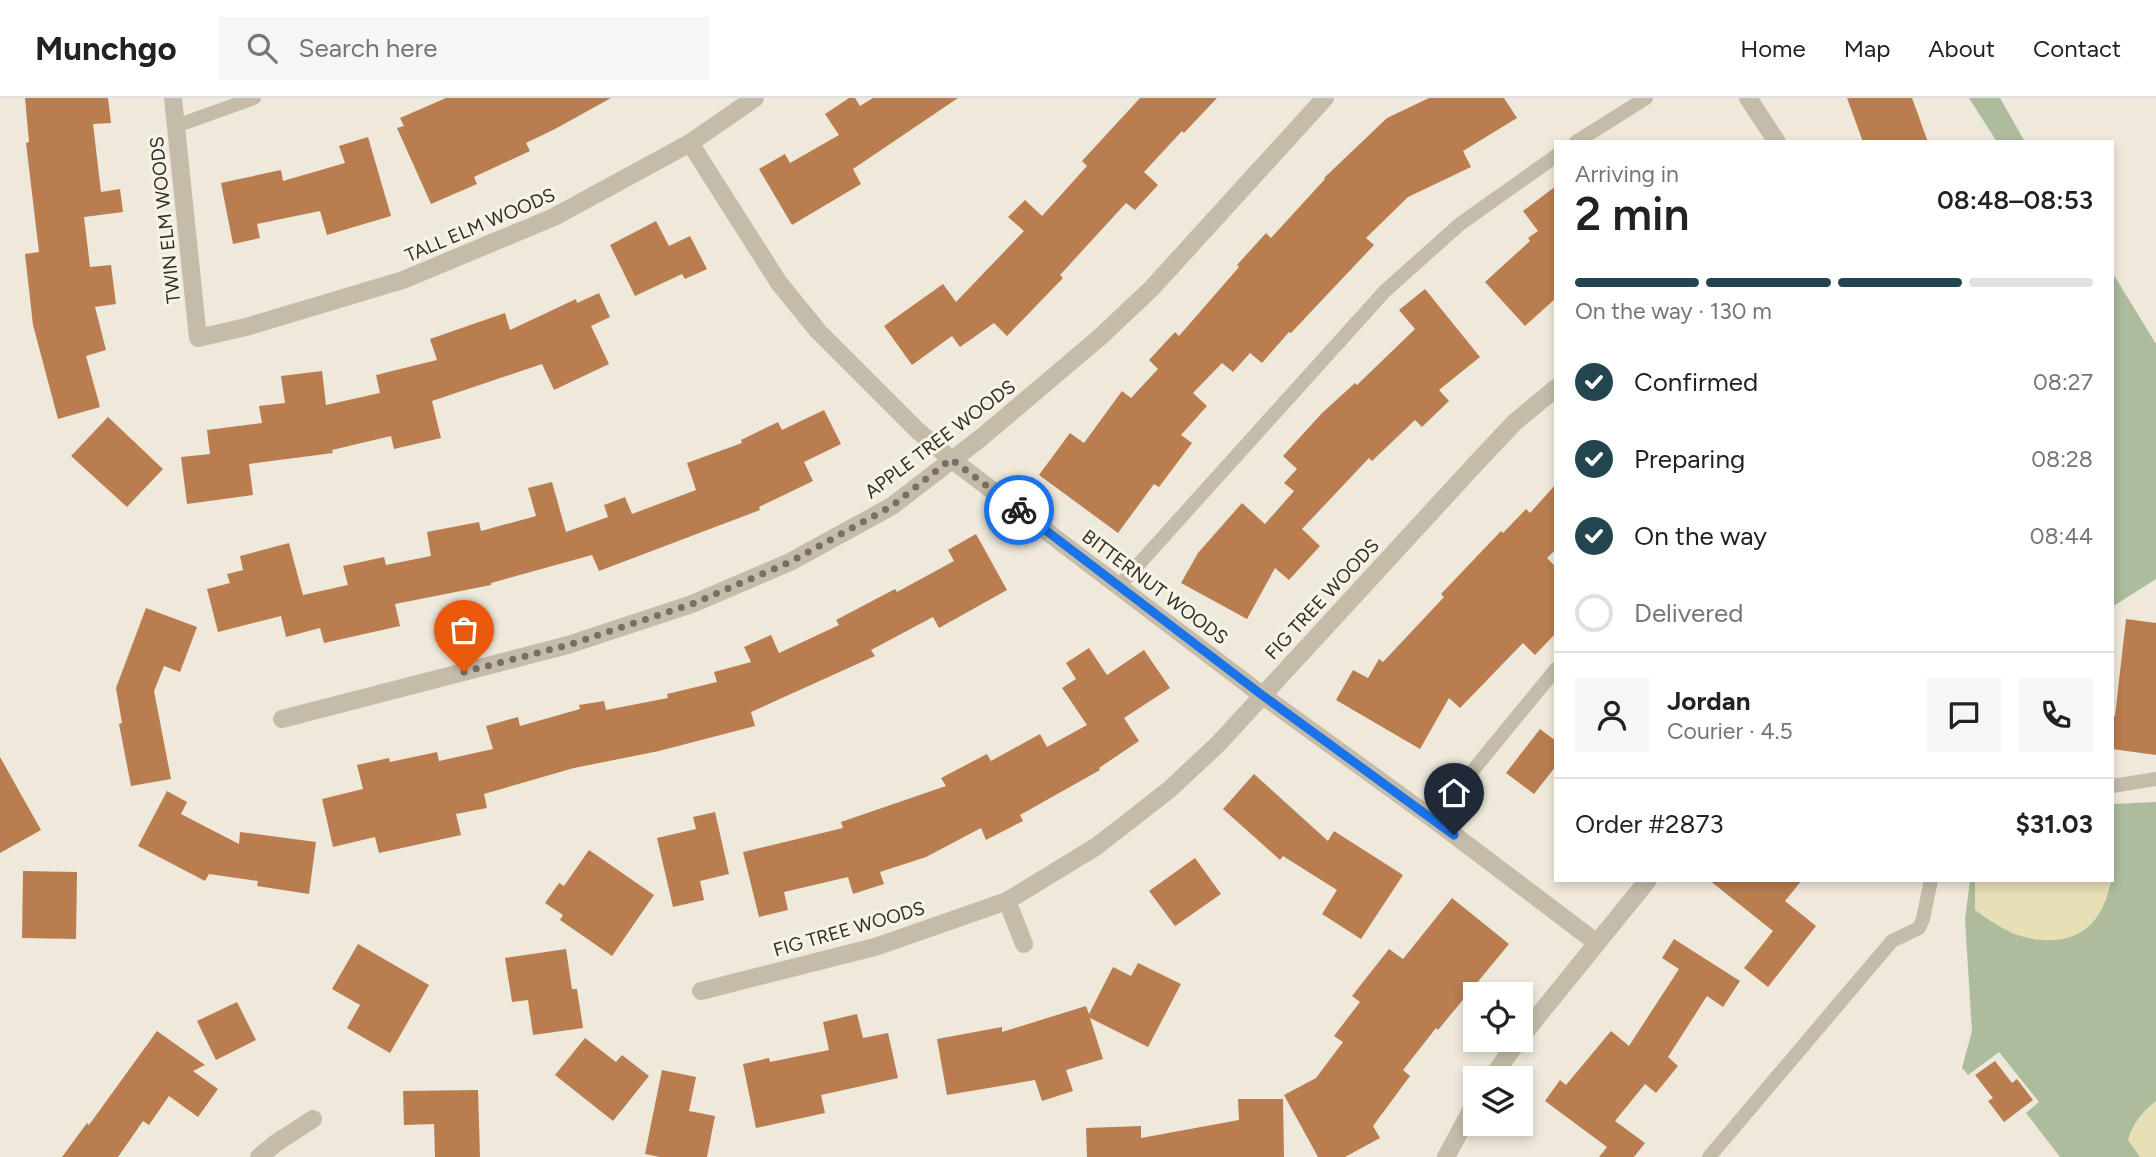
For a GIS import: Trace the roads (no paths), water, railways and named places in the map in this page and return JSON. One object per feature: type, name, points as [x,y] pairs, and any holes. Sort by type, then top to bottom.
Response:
[{"type":"street","name":"TWIN ELM WOODS","points":[[173,98],[198,338]]},
{"type":"street","name":"TALL ELM WOODS","points":[[198,338],[246,327],[403,280],[554,217],[690,143],[755,98]]},
{"type":"street","name":"APPLE TREE WOODS","points":[[282,719],[568,645],[692,604],[790,562],[892,506],[1043,387],[1151,289],[1325,98]]},
{"type":"street","points":[[1748,98],[1776,140]]},
{"type":"street","name":"BITTERNUT WOODS","points":[[690,143],[779,283],[818,331],[918,431],[951,459],[1262,695],[1597,943]]},
{"type":"street","name":"FIG TREE WOODS","points":[[701,991],[875,947],[1007,901],[1097,846],[1170,789],[1219,743],[1480,459],[1516,422],[1554,390]]},
{"type":"street","points":[[1533,1022],[1646,882]]},
{"type":"street","points":[[1007,901],[1024,944]]},
{"type":"street","points":[[259,1157],[313,1119]]},
{"type":"street","points":[[1446,1157],[1463,1125]]},
{"type":"lane","points":[[176,126],[254,98]]},
{"type":"lane","points":[[1579,140],[1646,98]]},
{"type":"lane","points":[[1119,586],[1385,291],[1460,224],[1554,157]]},
{"type":"lane","points":[[1433,819],[1554,672]]},
{"type":"lane","points":[[2114,786],[2156,779]]},
{"type":"lane","points":[[1709,1157],[1892,941],[1919,928],[1931,882]]}]
